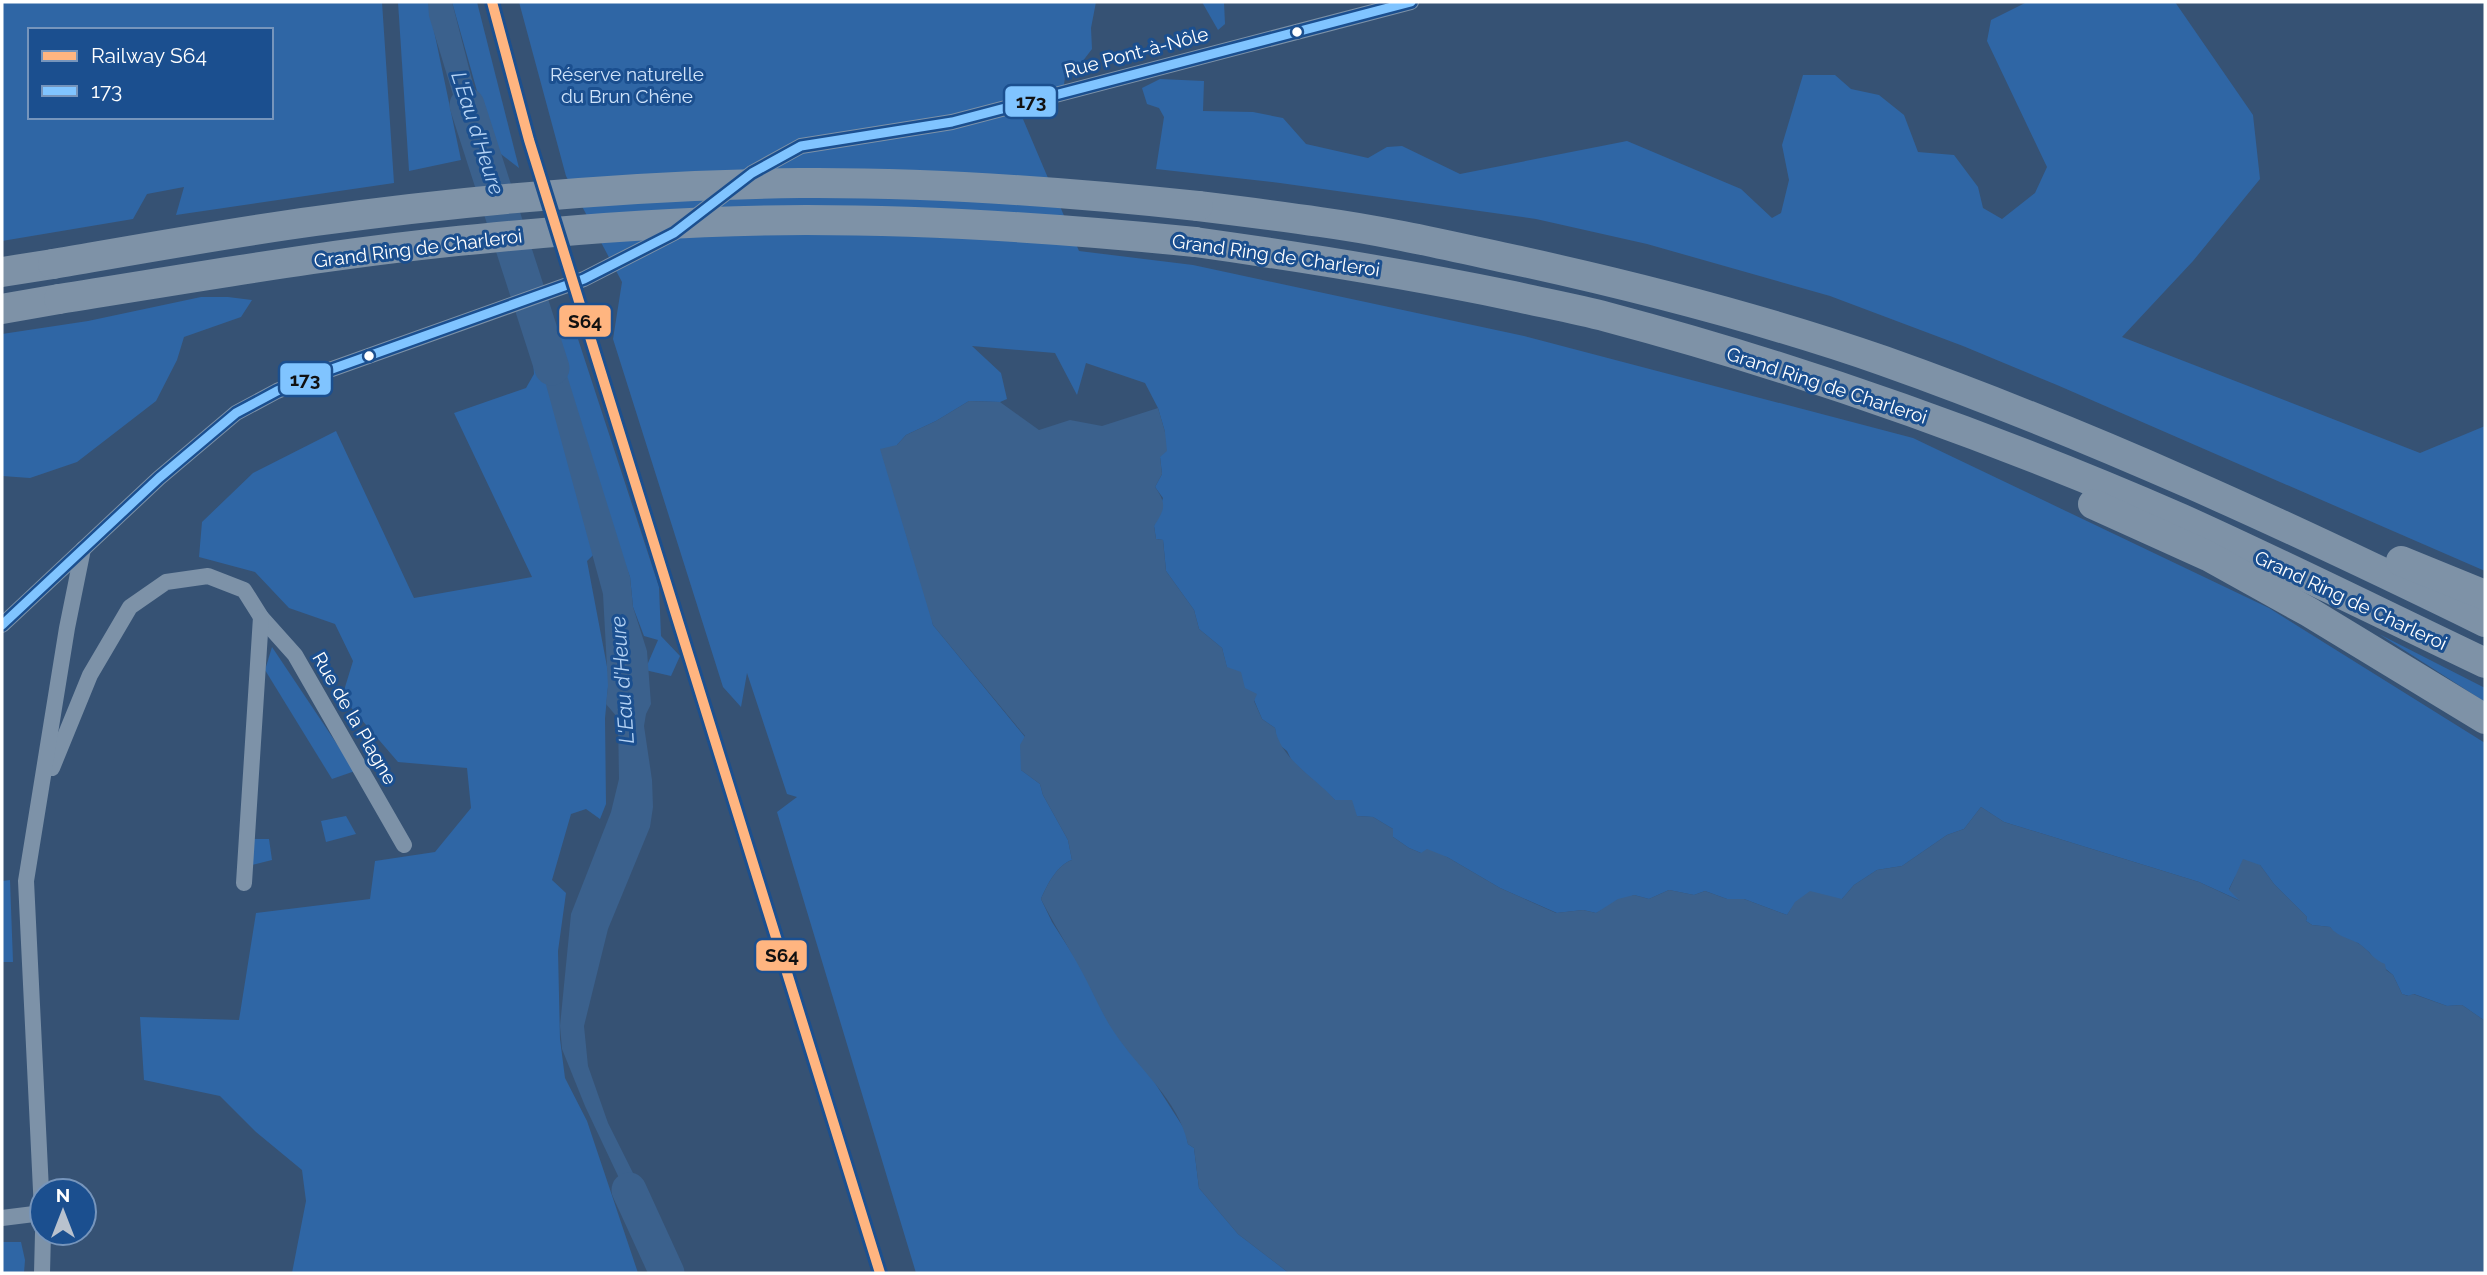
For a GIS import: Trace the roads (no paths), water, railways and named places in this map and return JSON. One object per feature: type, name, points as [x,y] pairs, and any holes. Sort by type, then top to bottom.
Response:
[{"type":"highway","name":"Grand Ring de Charleroi","points":[[2,272],[315,221],[473,202],[635,190],[801,183],[1089,194],[1321,222],[1435,242],[1611,281],[1733,314],[1882,361],[2043,421],[2344,553],[2485,622]]},
{"type":"highway","name":"Grand Ring de Charleroi","points":[[2,309],[323,258],[466,240],[640,227],[805,220],[968,224],[1086,231],[1313,258],[1415,276],[1604,316],[1870,397],[2022,454],[2181,519],[2485,663]]},
{"type":"highway","points":[[2022,454],[2068,492],[2208,556],[2309,612],[2485,719]]},
{"type":"highway","points":[[2344,553],[2404,562],[2485,595]]},
{"type":"street","name":"Rue Pont-à-Nôle","points":[[2,625],[159,478],[236,413],[277,391],[318,374],[583,279],[674,233],[752,173],[801,146],[951,122],[1411,2]]},
{"type":"street","name":"Rue de la Plagne","points":[[40,1177],[26,881],[67,628],[83,549]]},
{"type":"street","name":"Rue de la Plagne","points":[[42,793],[90,675],[130,607],[166,582],[208,576],[244,590],[261,617],[295,655],[404,845]]},
{"type":"street","points":[[244,883],[261,617]]},
{"type":"street","points":[[2,1218],[28,1214]]},
{"type":"street","points":[[42,1273],[43,1247]]},
{"type":"water","points":[[428,2],[452,2],[489,146],[471,154],[429,16]]},
{"type":"water","points":[[550,321],[630,577],[633,607],[647,651],[651,704],[644,726],[652,780],[653,807],[650,827],[608,929],[584,1026],[588,1066],[608,1123],[633,1173],[645,1187],[647,1201],[657,1217],[658,1231],[642,1238],[619,1178],[562,1049],[560,1026],[571,914],[611,812],[619,779],[618,718],[606,704],[608,686],[603,594],[530,326]]},
{"type":"water","points":[[969,401],[1000,402],[1039,430],[1070,420],[1102,426],[1158,408],[1167,451],[1160,457],[1162,474],[1155,487],[1163,506],[1154,526],[1156,539],[1163,540],[1166,571],[1194,610],[1199,629],[1222,648],[1227,667],[1241,672],[1245,688],[1257,694],[1254,701],[1262,719],[1275,728],[1278,739],[1291,758],[1335,800],[1352,800],[1357,816],[1373,817],[1393,829],[1393,837],[1409,848],[1421,853],[1427,849],[1447,857],[1500,888],[1556,913],[1583,910],[1596,913],[1618,899],[1634,895],[1649,899],[1669,890],[1694,895],[1705,891],[1727,899],[1744,899],[1787,915],[1795,902],[1810,891],[1842,899],[1854,885],[1877,870],[1902,866],[1947,835],[1964,829],[1981,807],[2004,822],[2199,882],[2240,901],[2229,890],[2243,859],[2260,865],[2274,884],[2307,917],[2306,921],[2312,925],[2330,927],[2361,945],[2385,964],[2402,994],[2413,994],[2447,1006],[2462,1005],[2485,1021],[2485,1273],[1289,1273],[1238,1234],[1199,1188],[1194,1148],[1188,1144],[1176,1113],[1105,1017],[1041,899],[1057,871],[1072,860],[1068,840],[1043,795],[1040,784],[1021,770],[1020,745],[1025,736],[933,625],[880,449],[897,445],[906,435]]},
{"type":"waterway","name":"L'Eau d'Heure","points":[[467,105],[552,368]]},
{"type":"waterway","name":"L'Eau d'Heure","points":[[629,1190],[667,1273]]},
{"type":"rail line","name":"S64","points":[[492,2],[529,140],[880,1273]]},
{"type":"park label","name":"Réserve naturelle du Brun Chêne","points":[[627,85]]}]
